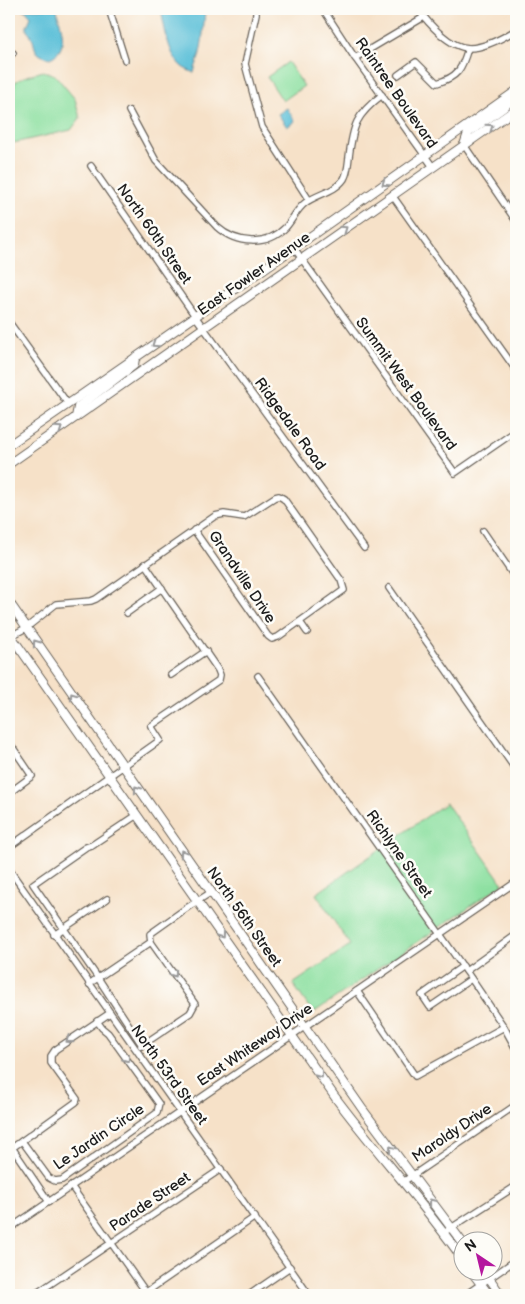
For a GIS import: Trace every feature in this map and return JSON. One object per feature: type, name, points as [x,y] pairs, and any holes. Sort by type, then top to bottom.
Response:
[{"type":"main road","name":"East Fowler Avenue","points":[[9,445],[294,248],[516,91]]},
{"type":"main road","points":[[464,145],[468,133],[503,108],[516,96]]},
{"type":"main road","name":"East Fowler Avenue","points":[[9,464],[516,109]]},
{"type":"main road","points":[[76,417],[78,408],[134,365],[135,358]]},
{"type":"main road","name":"North 56th Street","points":[[9,602],[304,1027],[455,1232]]},
{"type":"main road","name":"North 56th Street","points":[[10,635],[335,1097],[452,1243]]},
{"type":"main road","points":[[204,910],[216,902]]},
{"type":"main road","points":[[255,983],[268,974]]},
{"type":"main road","points":[[261,991],[274,983]]},
{"type":"main road","points":[[335,1097],[348,1088]]},
{"type":"main road","points":[[492,1282],[501,1295]]},
{"type":"main road","points":[[481,1284],[489,1295]]},
{"type":"street","points":[[109,9],[125,60]]},
{"type":"street","points":[[256,9],[245,64],[262,127],[309,200]]},
{"type":"street","name":"Raintree Boulevard","points":[[323,9],[355,58],[433,167]]},
{"type":"street","points":[[418,9],[436,30],[456,44],[468,48],[487,44],[516,30]]},
{"type":"street","points":[[355,58],[424,17]]},
{"type":"street","points":[[398,75],[416,62],[437,84],[460,72],[468,48]]},
{"type":"street","points":[[129,110],[160,166],[217,227],[231,237],[251,241],[269,238],[286,226],[309,200],[334,188],[342,181],[347,174],[352,130],[360,116],[382,95]]},
{"type":"street","points":[[464,145],[516,221]]},
{"type":"street","name":"North 60th Street","points":[[91,166],[195,316]]},
{"type":"street","points":[[392,195],[516,370]]},
{"type":"street","name":"Summit West Boulevard","points":[[294,248],[455,473],[516,431]]},
{"type":"street","name":"Ridgedale Road","points":[[195,316],[364,548]]},
{"type":"street","points":[[9,322],[68,404]]},
{"type":"street","name":"Grandville Drive","points":[[10,635],[26,628],[56,604],[91,601],[96,598],[194,530],[215,516],[224,514],[244,517],[279,496],[284,498],[343,585],[344,590],[341,594],[278,637],[272,639],[268,636],[194,530]]},
{"type":"street","points":[[483,531],[515,575]]},
{"type":"street","points":[[9,847],[160,740],[151,726],[219,680],[218,670],[206,651],[145,564]]},
{"type":"street","points":[[127,613],[162,588]]},
{"type":"street","points":[[389,588],[516,770]]},
{"type":"street","points":[[300,622],[307,632]]},
{"type":"street","points":[[171,675],[206,651]]},
{"type":"street","name":"Richlyne Street","points":[[258,676],[464,968],[504,1027],[516,1049]]},
{"type":"street","points":[[9,742],[32,776],[9,793]]},
{"type":"street","points":[[137,815],[86,847],[33,884],[142,1045]]},
{"type":"street","name":"North 53rd Street","points":[[9,869],[309,1295]]},
{"type":"street","name":"East Whiteway Drive","points":[[9,1229],[516,882]]},
{"type":"street","points":[[136,1049],[190,1012],[194,1004],[151,942],[150,934],[210,893]]},
{"type":"street","points":[[54,935],[107,899]]},
{"type":"street","points":[[471,979],[430,1007],[422,995],[516,935]]},
{"type":"street","points":[[89,984],[151,942]]},
{"type":"street","points":[[357,991],[415,1076],[504,1027]]},
{"type":"street","points":[[49,1202],[10,1146],[22,1141],[76,1102],[77,1099],[51,1063],[51,1056],[55,1050],[110,1013]]},
{"type":"street","name":"Le Jardin Circle","points":[[22,1141],[49,1178],[55,1182],[62,1180],[157,1112],[159,1104],[108,1033],[97,1021]]},
{"type":"street","name":"Maroldy Drive","points":[[403,1182],[516,1105]]},
{"type":"street","name":"Parade Street","points":[[34,1295],[221,1169]]},
{"type":"street","points":[[71,1186],[145,1294],[255,1218]]},
{"type":"street","points":[[445,1233],[516,1186]]},
{"type":"street","points":[[502,1267],[516,1260]]},
{"type":"street","points":[[249,1295],[290,1268]]},
{"type":"street","points":[[465,1295],[481,1284]]},
{"type":"green space","points":[[288,62],[304,86],[283,101],[267,77]]},
{"type":"green space","points":[[43,71],[55,75],[75,99],[80,118],[71,130],[9,144],[9,102],[15,82]]},
{"type":"green space","points":[[446,803],[503,884],[313,1013],[293,984],[350,945],[316,894]]},
{"type":"water","points":[[21,9],[57,9],[62,30],[62,43],[56,54],[50,58],[36,51],[33,39],[27,31],[31,17],[26,11]]},
{"type":"water","points":[[161,9],[205,9],[201,48],[194,73],[180,65],[172,53]]},
{"type":"water","points":[[287,108],[295,121],[287,127],[278,114]]}]
